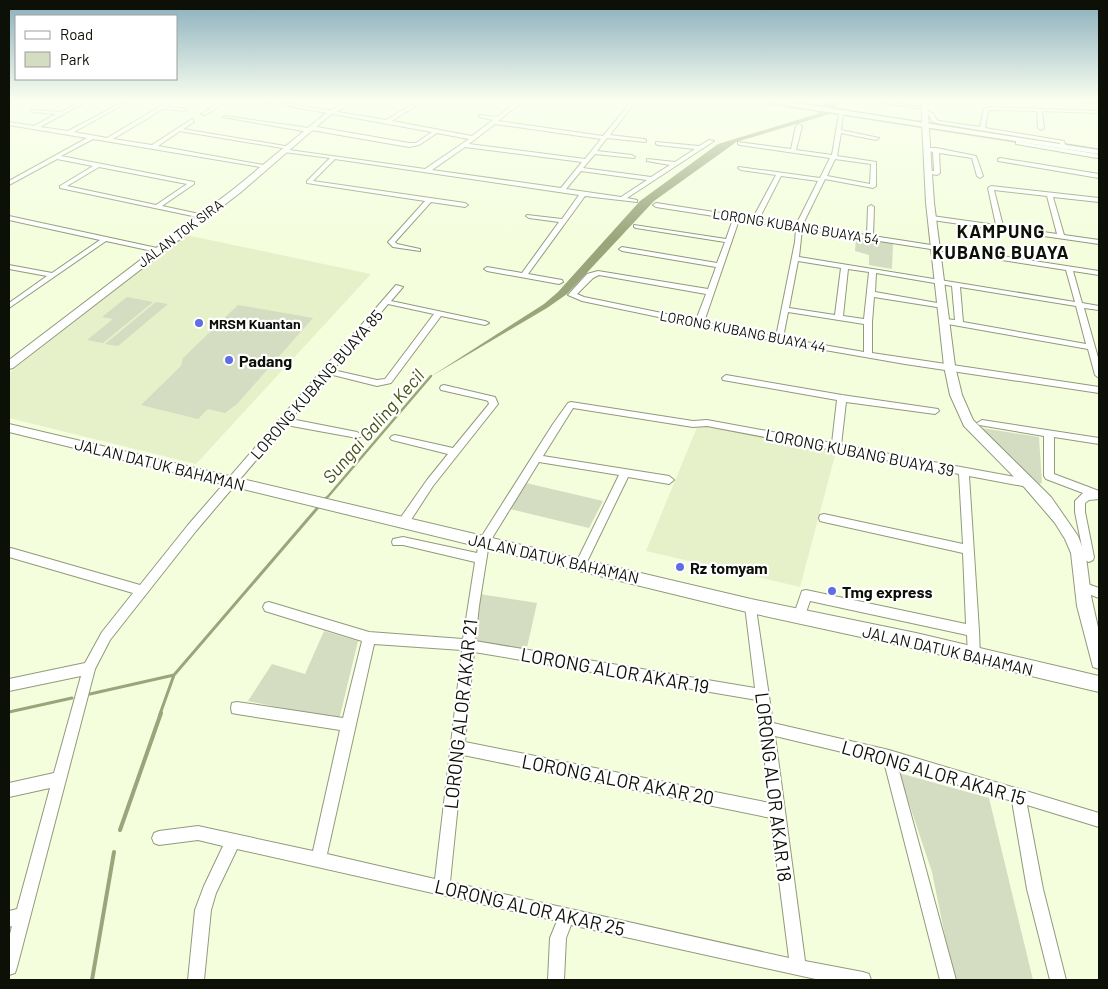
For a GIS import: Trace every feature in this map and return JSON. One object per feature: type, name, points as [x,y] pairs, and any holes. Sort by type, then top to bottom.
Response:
[{"type":"main road","points":[[1064,147],[1098,155]]},
{"type":"street","points":[[11,181],[74,147]]},
{"type":"street","points":[[154,147],[266,166]]},
{"type":"street","points":[[281,147],[426,171],[635,201]]},
{"type":"street","points":[[426,171],[461,147]]},
{"type":"street","points":[[480,147],[586,161]]},
{"type":"street","points":[[562,191],[597,147]]},
{"type":"street","points":[[693,147],[700,148]]},
{"type":"street","points":[[741,168],[874,185],[874,163],[768,147]]},
{"type":"street","points":[[779,340],[800,227],[834,156],[835,147]]},
{"type":"street","points":[[1046,147],[1098,155]]},
{"type":"street","name":"JALAN TOK SIRA","points":[[9,365],[266,166],[286,148]]},
{"type":"street","points":[[622,199],[700,148]]},
{"type":"street","points":[[9,149],[12,151],[9,153]]},
{"type":"street","points":[[980,176],[974,157],[931,150],[928,172],[932,218],[950,368],[959,408],[968,423],[1028,483],[1064,524],[1089,557]]},
{"type":"street","points":[[593,152],[632,157]]},
{"type":"street","points":[[57,157],[192,183],[156,207]]},
{"type":"street","points":[[334,157],[309,182],[465,205]]},
{"type":"street","points":[[649,160],[675,164]]},
{"type":"street","points":[[1000,160],[1099,176]]},
{"type":"street","points":[[98,165],[62,187],[202,216]]},
{"type":"street","points":[[580,169],[651,179]]},
{"type":"street","points":[[755,220],[780,174]]},
{"type":"street","points":[[1000,227],[991,188],[1099,200]]},
{"type":"street","points":[[523,276],[583,194]]},
{"type":"street","points":[[1049,194],[1061,236]]},
{"type":"street","points":[[418,250],[395,246],[391,242],[429,200]]},
{"type":"street","name":"LORONG KUBANG BUAYA 54","points":[[656,205],[1099,273]]},
{"type":"street","points":[[870,238],[871,207]]},
{"type":"street","points":[[530,216],[564,221]]},
{"type":"street","points":[[699,324],[737,217]]},
{"type":"street","points":[[9,218],[157,250]]},
{"type":"street","points":[[932,218],[1099,242]]},
{"type":"street","points":[[636,226],[728,241]]},
{"type":"street","points":[[9,306],[105,239]]},
{"type":"street","points":[[622,249],[719,265]]},
{"type":"street","points":[[795,258],[1099,308]]},
{"type":"street","points":[[839,317],[845,266]]},
{"type":"street","points":[[9,267],[54,275]]},
{"type":"street","points":[[487,269],[559,282]]},
{"type":"street","points":[[1069,269],[1099,375]]},
{"type":"street","points":[[868,355],[868,322],[873,271]]},
{"type":"street","name":"LORONG KUBANG BUAYA 44","points":[[710,292],[598,273],[590,276],[574,293],[573,297],[779,340],[1099,390]]},
{"type":"street","points":[[956,285],[959,323]]},
{"type":"street","name":"LORONG KUBANG BUAYA 85","points":[[9,967],[15,917],[60,779],[89,668],[106,636],[233,481],[399,287]]},
{"type":"street","points":[[872,294],[943,306]]},
{"type":"street","points":[[387,302],[485,323]]},
{"type":"street","points":[[784,309],[868,322]]},
{"type":"street","points":[[326,371],[377,383],[388,381],[439,313]]},
{"type":"street","points":[[944,321],[1090,347]]},
{"type":"street","points":[[726,378],[842,398],[935,411]]},
{"type":"street","points":[[403,524],[455,452],[494,404],[492,400],[486,397],[444,388]]},
{"type":"street","points":[[836,446],[842,398]]},
{"type":"street","name":"LORONG KUBANG BUAYA 39","points":[[536,458],[571,405],[588,406],[693,424],[707,423],[1028,483]]},
{"type":"street","points":[[284,421],[357,435]]},
{"type":"street","points":[[982,423],[1099,441]]},
{"type":"street","name":"JALAN DATUK BAHAMAN","points":[[9,428],[751,606],[916,641],[1099,684]]},
{"type":"street","points":[[1049,434],[1049,476],[1098,495]]},
{"type":"street","points":[[395,438],[455,452]]},
{"type":"street","points":[[536,458],[669,480]]},
{"type":"street","name":"LORONG ALOR AKAR 21","points":[[442,887],[468,645],[480,558],[484,542],[536,458]]},
{"type":"street","points":[[580,564],[626,472]]},
{"type":"street","points":[[964,472],[974,656]]},
{"type":"street","points":[[1098,495],[1086,496],[1080,501],[1080,512],[1089,557],[1082,587],[1088,623],[1099,661]]},
{"type":"street","points":[[824,518],[969,550]]},
{"type":"street","points":[[397,542],[403,541],[480,558]]},
{"type":"street","points":[[11,553],[142,591]]},
{"type":"street","points":[[1082,587],[1099,594]]},
{"type":"street","points":[[800,617],[806,595],[973,631]]},
{"type":"street","name":"LORONG ALOR AKAR 18","points":[[751,606],[798,968]]},
{"type":"street","name":"LORONG ALOR AKAR 19","points":[[269,607],[370,638],[468,645],[762,696]]},
{"type":"street","points":[[318,860],[348,725],[370,638]]},
{"type":"street","points":[[9,685],[89,668]]},
{"type":"street","points":[[237,708],[348,725]]},
{"type":"street","name":"LORONG ALOR AKAR 15","points":[[767,728],[889,757],[1099,820]]},
{"type":"street","name":"LORONG ALOR AKAR 20","points":[[458,747],[778,812]]},
{"type":"street","points":[[889,757],[948,980]]},
{"type":"street","points":[[9,790],[60,779]]},
{"type":"street","points":[[1018,796],[1035,889],[1058,980]]},
{"type":"street","name":"LORONG ALOR AKAR 25","points":[[159,838],[198,833],[798,968],[863,980]]},
{"type":"street","points":[[196,980],[203,910],[232,841]]},
{"type":"street","points":[[556,980],[558,938],[567,915]]},
{"type":"shaded area","points":[[714,147],[729,147],[654,201],[567,294],[547,308],[430,377],[544,304],[558,292],[640,201]]},
{"type":"shaded area","name":"MRSM Kuantan","points":[[186,235],[371,274],[196,464],[9,418],[9,373]]},
{"type":"shaded area","points":[[698,425],[837,448],[800,587],[646,551]]},
{"type":"green space","points":[[856,237],[893,243],[892,269],[869,265],[869,255],[855,251]]},
{"type":"green space","points":[[127,297],[153,302],[103,343],[87,340],[113,319],[102,317]]},
{"type":"green space","points":[[156,302],[168,304],[118,346],[105,344]]},
{"type":"green space","name":"Padang","points":[[238,305],[313,318],[237,404],[225,413],[208,409],[198,419],[141,405],[181,366],[183,358]]},
{"type":"green space","points":[[982,428],[1039,437],[1042,483],[1039,484]]},
{"type":"green space","points":[[526,483],[603,501],[589,528],[510,509]]},
{"type":"green space","points":[[479,594],[537,603],[526,652],[473,642]]},
{"type":"green space","points":[[324,631],[358,641],[339,720],[248,701],[272,664],[305,674]]},
{"type":"green space","points":[[899,773],[989,798],[1033,980],[954,980],[932,872]]},
{"type":"waterway","name":"Sungai Galing Kecil","points":[[325,500],[431,376]]},
{"type":"waterway","name":"Sungai Galing Kecil","points":[[174,675],[320,505]]},
{"type":"waterway","points":[[90,694],[174,675]]},
{"type":"waterway","name":"Sungai Galing Kecil","points":[[160,714],[174,675]]},
{"type":"waterway","points":[[9,712],[72,698]]},
{"type":"waterway","name":"Sungai Galing Kecil","points":[[120,830],[161,713]]},
{"type":"waterway","name":"Sungai Galing Kecil","points":[[92,980],[114,852]]},
{"type":"place","name":"MRSM Kuantan","points":[[199,323]]},
{"type":"place","name":"Padang","points":[[229,360]]},
{"type":"place","name":"Rz tomyam","points":[[680,567]]},
{"type":"place","name":"Tmg express","points":[[832,591]]},
{"type":"district","name":"KAMPUNG KUBANG BUAYA","points":[[1001,241]]}]
